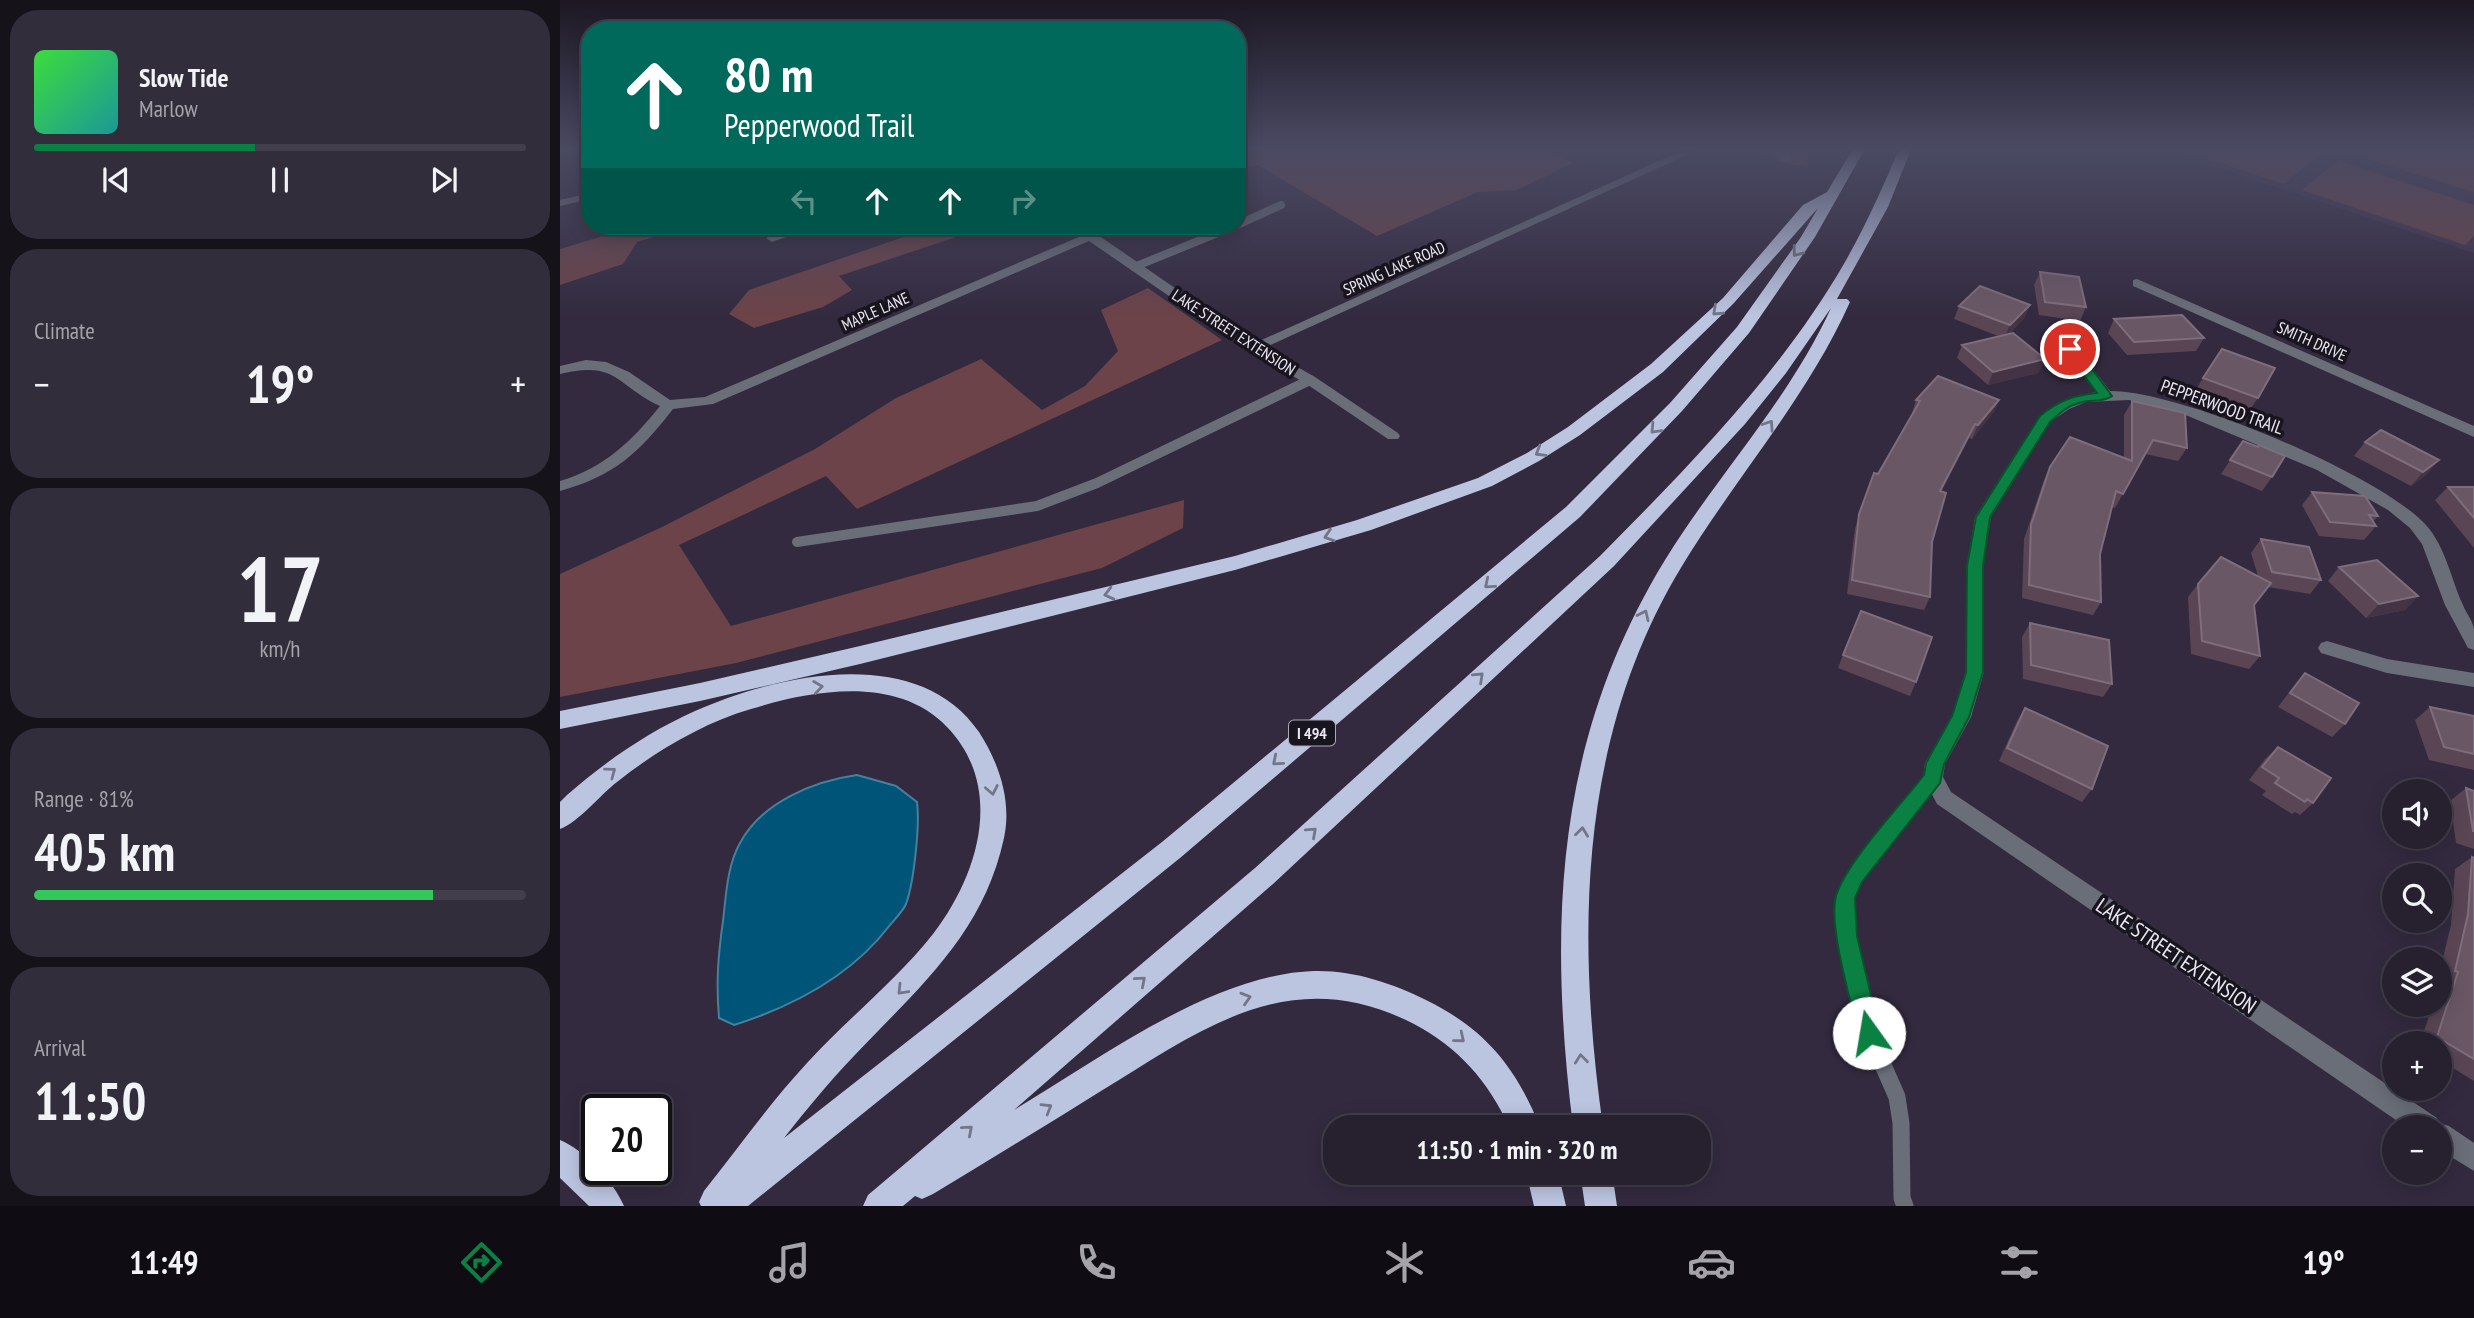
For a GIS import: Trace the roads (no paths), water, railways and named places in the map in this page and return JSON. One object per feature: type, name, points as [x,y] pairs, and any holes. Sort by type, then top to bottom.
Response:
[{"type":"highway","points":[[560,720],[700,692],[860,655],[1235,563],[1364,525],[1485,482],[1534,457],[1629,391],[1728,301],[1808,208],[1816,203]]},
{"type":"highway","name":"I 494","points":[[723,1206],[1171,850],[1573,512],[1676,407],[1743,330],[1808,237],[1828,203]]},
{"type":"highway","points":[[882,1206],[1264,876],[1607,561],[1699,467],[1815,322],[1858,253],[1883,203]]},
{"type":"highway","points":[[1587,1115],[1577,1019],[1575,898],[1582,826],[1606,711],[1628,649],[1650,601],[1798,381],[1841,305],[1858,253]]},
{"type":"highway","points":[[560,818],[611,771],[704,717],[768,696],[836,685],[893,687],[929,700],[961,725],[975,744],[988,771],[994,799],[992,837],[981,875],[970,900],[943,946],[818,1073],[712,1206]]},
{"type":"highway","points":[[882,1206],[1194,1018],[1241,999],[1295,987],[1331,985],[1371,992],[1411,1008],[1448,1028],[1478,1053],[1506,1087],[1519,1115]]},
{"type":"highway","points":[[560,1156],[606,1202]]},
{"type":"highway","points":[[1545,1185],[1550,1206]]},
{"type":"highway","points":[[1598,1185],[1601,1206]]},
{"type":"street","name":"SPRING LAKE ROAD","points":[[1254,348],[1574,203]]},
{"type":"street","points":[[772,238],[782,235]]},
{"type":"street","name":"LAKE STREET EXTENSION","points":[[1091,236],[1254,348],[1310,380],[1393,436]]},
{"type":"street","name":"MAPLE LANE","points":[[669,404],[708,401],[730,393],[1091,236]]},
{"type":"street","name":"SMITH DRIVE","points":[[2137,283],[2474,432]]},
{"type":"street","points":[[2070,349],[2106,396]]},
{"type":"street","points":[[560,370],[587,363],[612,366],[669,404],[634,449],[618,462],[596,475],[560,486]]},
{"type":"street","name":"PEPPERWOOD TRAIL","points":[[1933,777],[1935,763],[1961,717],[1975,672],[1975,566],[1983,517],[2045,419],[2058,408],[2077,399],[2130,396],[2159,402],[2253,437],[2348,481],[2393,507],[2414,522],[2429,539],[2454,605],[2474,643]]},
{"type":"street","points":[[2327,648],[2387,666],[2474,680]]},
{"type":"street","name":"LAKE STREET EXTENSION","points":[[1933,777],[1944,798],[2410,1115]]},
{"type":"street","points":[[2452,1143],[2474,1158]]},
{"type":"lane","points":[[1246,221],[1281,205]]},
{"type":"lane","points":[[1134,267],[1212,235]]},
{"type":"lane","points":[[797,542],[1037,506],[1097,483],[1310,380]]},
{"type":"lane","points":[[1905,1206],[1902,1198],[1902,1124],[1897,1097],[1869,1033],[1847,936],[1845,898],[1856,876],[1933,777]]},
{"type":"water","points":[[857,775],[896,786],[917,802],[916,853],[905,907],[858,959],[820,987],[778,1008],[734,1025],[719,1018],[718,970],[726,891],[732,861],[740,843],[750,829],[775,805],[807,788]]}]
